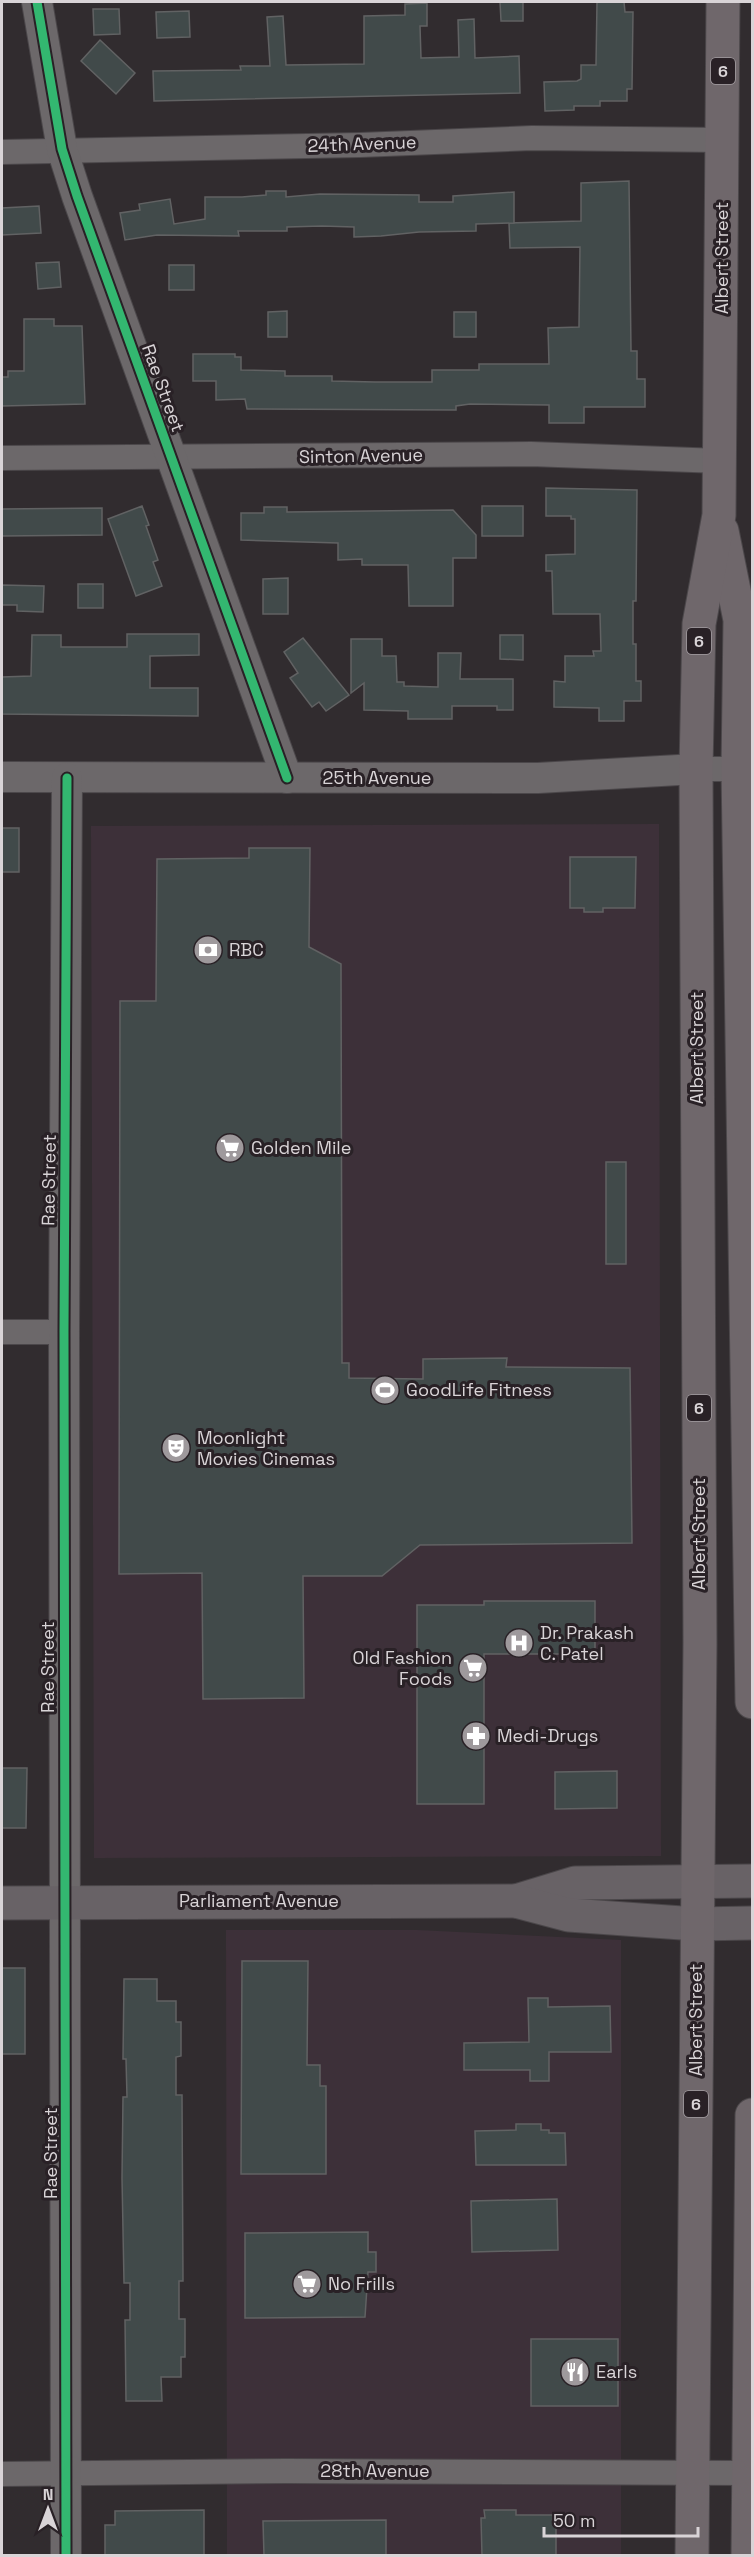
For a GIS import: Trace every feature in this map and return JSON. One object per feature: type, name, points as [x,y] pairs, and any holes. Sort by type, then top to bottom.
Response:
[{"type":"main road","name":"Albert Street","points":[[692,2556],[700,1541],[696,769],[699,624],[719,515],[723,2]]},
{"type":"main road","name":"Albert Street","points":[[719,515],[740,620],[745,769],[753,1702]]},
{"type":"main road","name":"Parliament Avenue","points":[[516,1901],[575,1883],[753,1881]]},
{"type":"main road","name":"Parliament Avenue","points":[[2,1903],[516,1901],[568,1915],[696,1924],[753,1923]]},
{"type":"main road","points":[[748,2556],[753,2115]]},
{"type":"street","name":"Rae Street","points":[[37,2],[62,149],[286,778]]},
{"type":"street","name":"24th Avenue","points":[[2,152],[62,149],[348,146],[532,138],[723,140]]},
{"type":"street","name":"Sinton Avenue","points":[[2,458],[171,459],[531,454],[720,461]]},
{"type":"street","name":"25th Avenue","points":[[2,777],[538,778],[696,769],[745,769]]},
{"type":"street","name":"Rae Street","points":[[66,2556],[64,1332],[67,778]]},
{"type":"street","points":[[2,1332],[64,1332]]},
{"type":"street","name":"28th Avenue","points":[[2,2474],[286,2471],[749,2474]]},
{"type":"shaded area","points":[[659,824],[661,1856],[94,1858],[91,826]]},
{"type":"shaded area","points":[[226,1930],[417,1930],[621,1940],[621,2555],[227,2555]]},
{"type":"building","points":[[500,2],[523,2],[523,21],[501,21]]},
{"type":"building","points":[[597,2],[624,2],[625,12],[633,12],[632,89],[627,89],[627,101],[600,101],[600,106],[574,106],[574,110],[545,111],[544,82],[577,81],[581,79],[581,65],[596,65]]},
{"type":"building","points":[[427,3],[427,26],[420,26],[421,58],[459,57],[458,20],[474,19],[475,58],[519,56],[520,93],[154,101],[153,71],[241,70],[240,66],[270,66],[267,17],[283,16],[286,65],[364,64],[364,16],[405,15],[405,4]]},
{"type":"building","points":[[93,9],[119,9],[120,34],[94,35]]},
{"type":"building","points":[[189,11],[190,37],[157,38],[156,12]]},
{"type":"building","points":[[100,40],[135,73],[116,94],[81,61]]},
{"type":"building","points":[[629,181],[631,351],[637,351],[637,379],[645,379],[645,407],[584,407],[584,423],[549,423],[549,405],[470,404],[456,406],[456,410],[247,409],[245,399],[216,400],[216,381],[193,381],[193,354],[235,354],[235,357],[241,357],[241,370],[285,371],[285,376],[332,376],[332,381],[432,382],[432,370],[479,370],[479,364],[549,364],[548,328],[579,327],[580,247],[510,248],[509,223],[581,221],[581,183]]},
{"type":"building","points":[[266,191],[286,191],[286,197],[320,194],[419,195],[419,202],[453,202],[453,196],[514,192],[514,223],[476,224],[476,231],[419,232],[381,236],[354,237],[354,227],[322,226],[287,227],[287,231],[238,231],[239,236],[157,235],[125,240],[120,213],[140,210],[139,204],[170,199],[174,224],[205,219],[205,197],[266,195]]},
{"type":"building","points":[[39,206],[41,233],[2,235],[2,208]]},
{"type":"building","points":[[59,262],[61,287],[38,289],[36,263]]},
{"type":"building","points":[[169,265],[194,265],[194,290],[169,290]]},
{"type":"building","points":[[287,311],[287,337],[268,337],[268,312]]},
{"type":"building","points":[[454,312],[476,312],[476,337],[454,337]]},
{"type":"building","points":[[24,319],[54,319],[54,326],[82,326],[85,404],[2,406],[2,377],[8,377],[8,371],[24,371]]},
{"type":"building","points":[[546,488],[637,490],[636,601],[633,601],[633,644],[636,644],[636,681],[641,681],[641,701],[624,701],[624,721],[599,721],[599,708],[554,707],[554,681],[565,682],[565,656],[594,656],[593,651],[601,651],[600,614],[553,614],[552,571],[546,571],[546,555],[575,554],[575,519],[571,519],[571,516],[546,516]]},
{"type":"building","points":[[142,506],[149,525],[146,526],[158,560],[153,562],[162,586],[136,596],[108,519]]},
{"type":"building","points":[[482,506],[523,506],[523,536],[482,536]]},
{"type":"building","points":[[264,507],[287,507],[287,512],[453,510],[476,535],[476,558],[453,558],[453,606],[409,606],[408,565],[362,565],[362,559],[338,560],[338,543],[241,540],[241,513],[264,513]]},
{"type":"building","points":[[102,508],[102,535],[2,536],[2,509]]},
{"type":"building","points":[[288,578],[288,614],[263,614],[263,579]]},
{"type":"building","points":[[78,584],[103,584],[103,608],[78,608]]},
{"type":"building","points":[[2,585],[44,586],[43,612],[17,611],[17,605],[2,605]]},
{"type":"building","points":[[127,634],[199,634],[199,655],[150,656],[150,688],[198,688],[198,716],[2,714],[2,677],[31,676],[32,635],[61,635],[61,647],[127,647]]},
{"type":"building","points":[[500,635],[523,635],[523,660],[500,659]]},
{"type":"building","points":[[303,638],[349,695],[326,711],[319,702],[312,707],[290,678],[298,673],[284,652]]},
{"type":"building","points":[[351,639],[382,639],[382,656],[396,656],[397,682],[404,682],[404,686],[438,687],[438,653],[461,653],[460,679],[513,679],[513,710],[497,710],[497,706],[452,706],[452,719],[408,719],[408,711],[364,710],[364,683],[351,693]]},
{"type":"building","points":[[2,828],[19,828],[19,872],[2,872]]},
{"type":"building","name":"Golden Mile","points":[[249,848],[310,848],[309,947],[341,964],[342,1363],[349,1363],[349,1378],[423,1379],[423,1359],[507,1358],[506,1367],[630,1368],[632,1543],[420,1545],[382,1576],[303,1576],[304,1698],[203,1699],[202,1573],[119,1574],[120,1001],[156,1001],[157,859],[249,858]]},
{"type":"building","points":[[570,857],[636,857],[635,908],[603,908],[603,912],[584,912],[584,908],[570,908]]},
{"type":"building","points":[[606,1162],[626,1162],[626,1264],[606,1264]]},
{"type":"building","points":[[484,1601],[595,1601],[595,1654],[484,1654],[484,1804],[417,1804],[417,1605],[484,1605]]},
{"type":"building","points":[[2,1768],[27,1768],[26,1828],[2,1828]]},
{"type":"building","points":[[617,1771],[617,1808],[555,1809],[555,1772]]},
{"type":"building","points":[[242,1961],[308,1961],[307,2065],[320,2065],[320,2086],[326,2086],[326,2174],[241,2174]]},
{"type":"building","points":[[2,1968],[25,1968],[25,2054],[2,2054]]},
{"type":"building","points":[[124,1979],[157,1979],[157,2001],[176,2001],[176,2022],[181,2022],[181,2056],[176,2057],[176,2095],[182,2095],[183,2281],[179,2281],[179,2319],[185,2319],[185,2357],[181,2357],[181,2377],[161,2377],[162,2401],[126,2401],[125,2320],[130,2320],[130,2283],[124,2283],[123,2097],[127,2097],[126,2059],[123,2059]]},
{"type":"building","points":[[528,1998],[548,1998],[548,2007],[610,2006],[611,2052],[549,2052],[549,2081],[530,2081],[530,2070],[464,2070],[464,2043],[529,2042]]},
{"type":"building","points":[[516,2124],[541,2124],[541,2130],[549,2130],[549,2133],[565,2133],[566,2165],[476,2165],[475,2131],[516,2130]]},
{"type":"building","points":[[557,2199],[558,2250],[472,2252],[471,2201]]},
{"type":"building","name":"No Frills","points":[[368,2232],[368,2252],[376,2252],[376,2272],[368,2272],[365,2317],[245,2318],[245,2233]]},
{"type":"building","name":"Earls","points":[[531,2339],[618,2339],[618,2406],[531,2406]]},
{"type":"building","points":[[204,2510],[204,2556],[105,2556],[105,2525],[115,2525],[115,2511]]},
{"type":"building","points":[[484,2510],[516,2510],[516,2515],[556,2515],[556,2556],[482,2556],[481,2518],[485,2518]]},
{"type":"building","points":[[386,2520],[386,2556],[264,2556],[263,2521]]},
{"type":"cycle path","points":[[37,2],[62,149],[77,196],[287,778]]},
{"type":"cycle path","points":[[66,2556],[64,1332],[67,778]]},
{"type":"place","name":"RBC","points":[[208,950]]},
{"type":"place","name":"Golden Mile","points":[[230,1148]]},
{"type":"place","name":"GoodLife Fitness","points":[[385,1390]]},
{"type":"place","name":"Moonlight Movies Cinemas","points":[[176,1448]]},
{"type":"place","name":"Dr. Prakash C. Patel","points":[[519,1643]]},
{"type":"place","name":"Old Fashion Foods","points":[[473,1668]]},
{"type":"place","name":"Medi-Drugs","points":[[476,1736]]},
{"type":"place","name":"No Frills","points":[[307,2284]]},
{"type":"place","name":"Earls","points":[[575,2372]]}]
